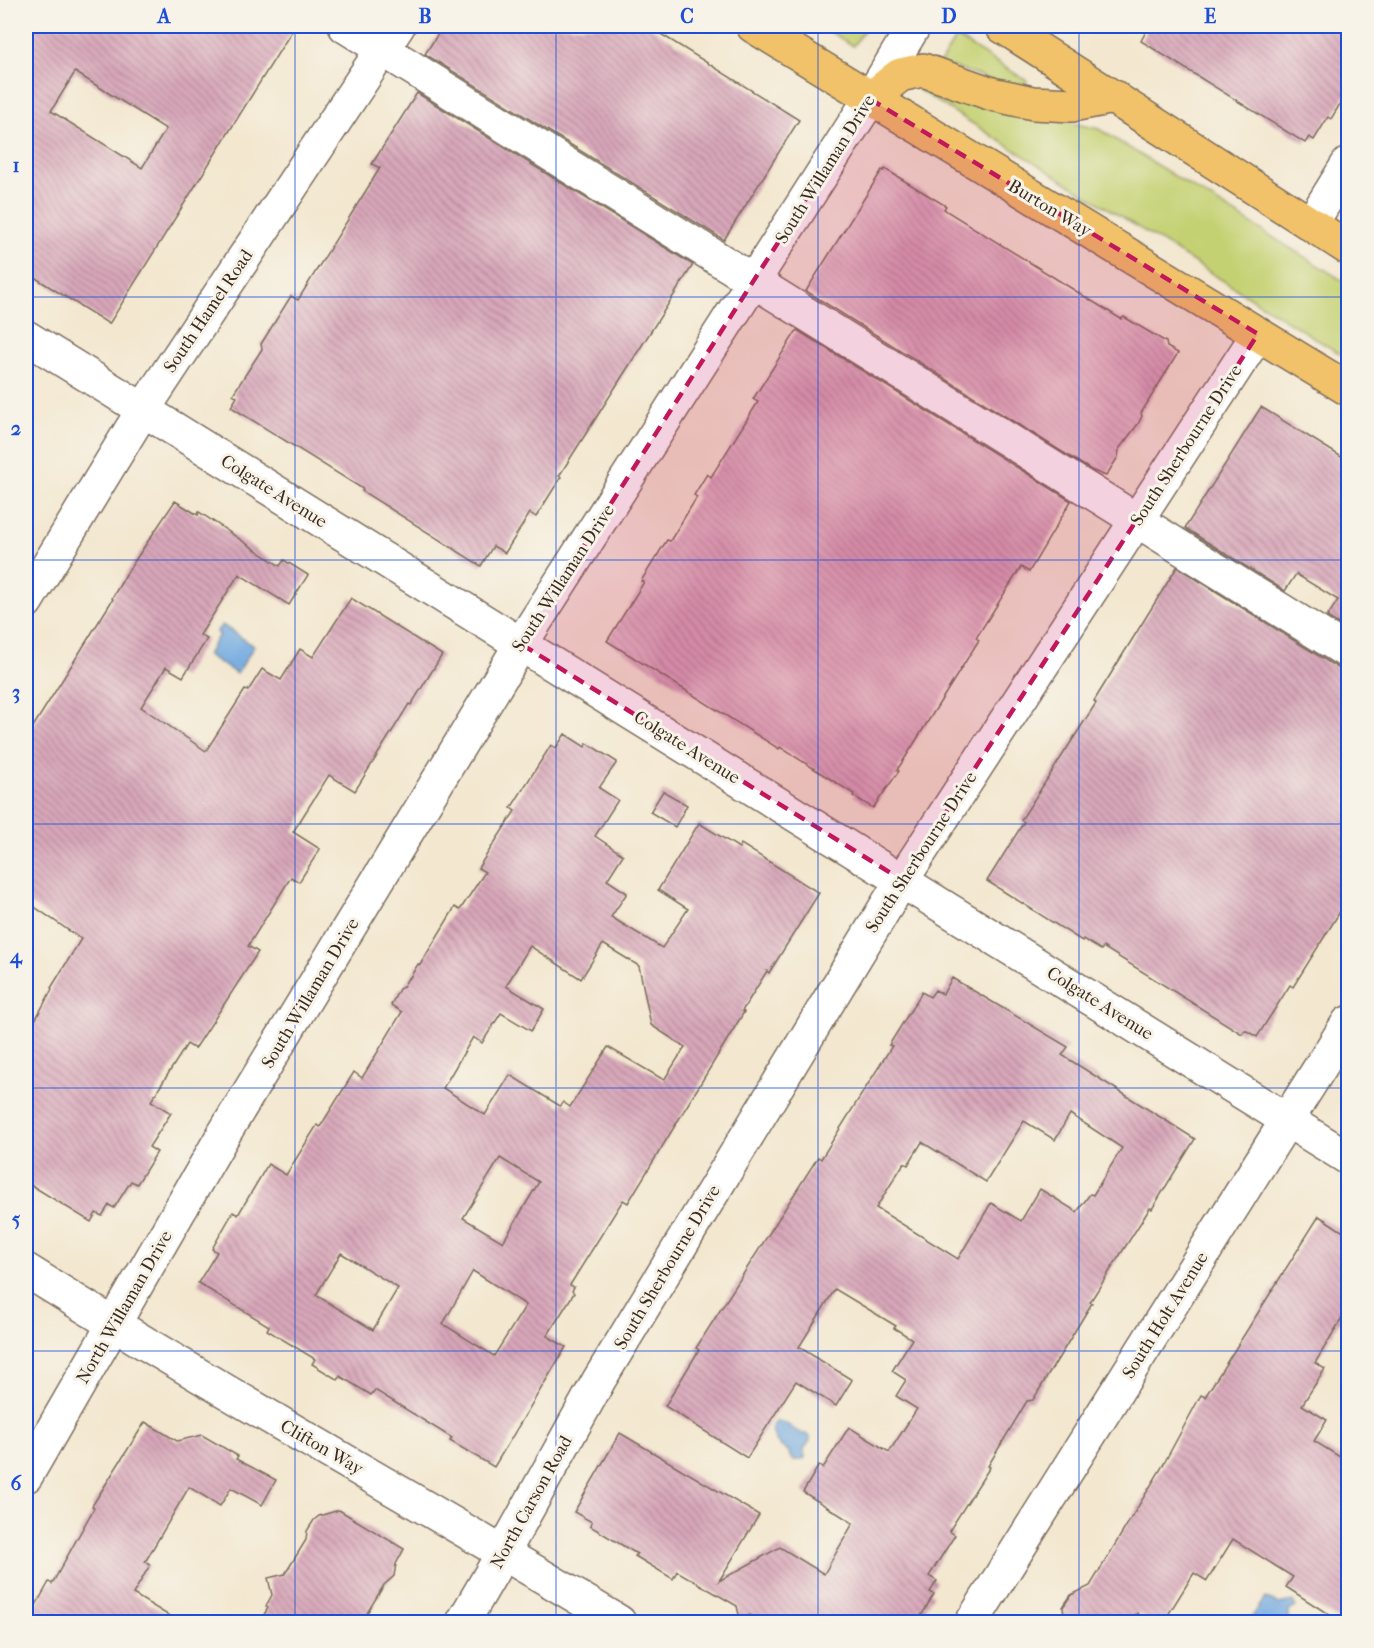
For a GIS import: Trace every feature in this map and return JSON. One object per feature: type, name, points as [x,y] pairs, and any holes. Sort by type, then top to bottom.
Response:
[{"type":"main road","name":"Burton Way","points":[[753,26],[1348,389]]},
{"type":"main road","points":[[1002,26],[1348,248]]},
{"type":"main road","points":[[870,99],[900,75],[923,70],[992,94],[1033,104],[1072,105],[1114,97]]},
{"type":"street","points":[[345,26],[391,37],[754,281],[1348,652]]},
{"type":"street","name":"South Willaman Drive","points":[[222,1137],[521,644],[870,99],[914,26]]},
{"type":"street","name":"South Hamel Road","points":[[26,602],[143,410],[391,37]]},
{"type":"street","points":[[1311,224],[1348,164]]},
{"type":"street","name":"South Sherbourne Drive","points":[[599,1380],[902,880],[1258,334]]},
{"type":"street","name":"Colgate Avenue","points":[[26,337],[1348,1158]]},
{"type":"street","name":"South Holt Avenue","points":[[977,1615],[1348,1023]]},
{"type":"street","name":"North Willaman Drive","points":[[26,1476],[222,1137]]},
{"type":"street","name":"Clifton Way","points":[[26,1270],[114,1326],[504,1553],[618,1623]]},
{"type":"street","name":"North Carson Road","points":[[463,1623],[599,1380]]},
{"type":"highlighted area","points":[[870,99],[1258,334],[902,880],[521,644]]},
{"type":"green space","points":[[821,26],[867,26],[853,46]]},
{"type":"green space","points":[[956,37],[1027,81],[1022,90],[940,63]]},
{"type":"green space","points":[[926,80],[1040,116],[1099,129],[1348,284],[1348,359],[919,90]]},
{"type":"water","points":[[222,625],[254,646],[237,674],[207,655]]},
{"type":"water","points":[[777,1421],[785,1423],[810,1438],[804,1449],[805,1458],[792,1459],[789,1451],[777,1441],[772,1427]]},
{"type":"water","points":[[1265,1598],[1278,1604],[1293,1601],[1296,1607],[1289,1611],[1287,1622],[1261,1622],[1252,1617]]},
{"type":"building","points":[[26,26],[295,26],[109,324],[26,272]],"holes":[[[75,72],[166,129],[142,168],[51,111]]]},
{"type":"building","points":[[443,26],[648,26],[799,120],[724,240],[425,54]]},
{"type":"building","points":[[1149,26],[1348,26],[1348,91],[1331,119],[1328,117],[1314,140],[1309,137],[1305,143],[1141,41]]},
{"type":"building","points":[[417,93],[693,265],[559,476],[561,477],[536,517],[530,513],[505,553],[493,546],[481,566],[231,407],[237,397],[233,394],[262,349],[261,344],[291,296],[298,300],[380,168],[372,164]]},
{"type":"building","points":[[885,169],[946,206],[944,209],[948,212],[1121,319],[1124,317],[1166,342],[1167,347],[1178,353],[1141,413],[1138,424],[1119,449],[1118,457],[1106,476],[1091,470],[806,291],[882,170]]},
{"type":"building","points":[[797,330],[1071,501],[1029,572],[1021,567],[976,638],[979,640],[897,770],[899,771],[873,808],[780,747],[779,749],[607,641],[644,582],[641,581],[667,540],[670,541],[697,497],[694,495],[707,474],[711,477],[758,402],[753,399]]},
{"type":"building","points":[[1261,407],[1348,461],[1348,630],[1327,617],[1338,600],[1296,574],[1285,591],[1185,528]]},
{"type":"building","points":[[175,501],[198,515],[199,512],[280,566],[284,560],[308,575],[289,605],[239,574],[200,635],[207,639],[183,677],[166,667],[141,707],[206,751],[245,690],[248,691],[262,669],[281,680],[300,649],[313,657],[351,598],[442,655],[355,791],[329,775],[293,832],[320,849],[299,882],[291,877],[248,946],[258,952],[195,1049],[187,1044],[151,1101],[171,1113],[149,1147],[157,1152],[137,1184],[131,1181],[114,1208],[109,1205],[102,1216],[96,1213],[91,1222],[26,1182],[26,1037],[51,988],[81,939],[26,901],[26,738],[128,571]]},
{"type":"building","points":[[1177,567],[1338,668],[1348,671],[1348,899],[1293,987],[1290,985],[1257,1037],[1245,1030],[1242,1034],[1103,947],[1101,950],[1083,939],[1082,941],[987,881],[1024,822],[1021,820],[1096,703],[1094,701]]},
{"type":"building","points":[[565,734],[585,747],[587,743],[617,762],[599,788],[618,800],[595,836],[623,855],[607,880],[627,893],[611,917],[662,948],[688,909],[658,890],[699,823],[739,848],[741,844],[819,893],[769,973],[767,971],[742,1011],[744,1012],[628,1203],[623,1200],[570,1285],[574,1287],[572,1291],[574,1293],[547,1336],[566,1347],[494,1467],[450,1441],[452,1438],[375,1390],[371,1395],[340,1376],[338,1380],[312,1364],[315,1359],[267,1330],[269,1326],[198,1283],[217,1252],[212,1249],[233,1212],[238,1215],[268,1164],[286,1175],[317,1125],[320,1127],[354,1072],[362,1078],[402,1012],[391,1005],[399,989],[403,987],[418,964],[420,965],[455,907],[460,910],[485,872],[478,868],[515,811],[511,808],[551,745],[556,748]],"holes":[[[603,944],[639,966],[651,1025],[685,1047],[664,1080],[608,1047],[570,1107],[563,1102],[560,1106],[510,1075],[485,1115],[443,1088],[473,1037],[482,1043],[501,1013],[531,1031],[544,1009],[506,986],[530,946],[581,979]],[[500,1158],[539,1182],[503,1242],[463,1218]],[[341,1253],[398,1288],[373,1330],[316,1295]],[[473,1271],[526,1305],[494,1356],[443,1324]]]},
{"type":"building","points":[[663,791],[687,805],[675,827],[650,812]]},
{"type":"building","points":[[952,978],[1068,1047],[1062,1055],[1195,1139],[1090,1302],[1092,1303],[1033,1400],[1027,1401],[988,1466],[990,1467],[949,1531],[955,1535],[929,1576],[937,1581],[930,1592],[934,1594],[917,1623],[763,1623],[750,1615],[740,1619],[737,1606],[677,1571],[673,1579],[590,1526],[592,1522],[574,1512],[620,1433],[759,1515],[719,1581],[780,1547],[824,1574],[853,1523],[803,1492],[819,1465],[823,1468],[849,1427],[889,1452],[917,1409],[896,1396],[906,1380],[892,1371],[912,1339],[894,1328],[896,1326],[835,1289],[799,1347],[852,1380],[836,1406],[796,1381],[747,1458],[665,1406],[699,1350],[696,1348],[818,1157],[821,1159],[892,1046],[889,1045],[922,992],[930,997],[935,990],[943,994]],"holes":[[[1070,1114],[1122,1148],[1093,1195],[1090,1194],[1077,1212],[1040,1189],[1021,1221],[991,1203],[958,1259],[876,1208],[904,1163],[908,1165],[922,1142],[986,1182],[1024,1121],[1055,1140]]]},
{"type":"building","points":[[1319,1216],[1348,1235],[1348,1308],[1315,1363],[1325,1369],[1302,1405],[1327,1420],[1314,1441],[1348,1462],[1348,1623],[1342,1623],[1286,1587],[1293,1577],[1233,1539],[1207,1581],[1194,1573],[1163,1623],[1152,1623],[1137,1613],[1127,1623],[1065,1623],[1063,1607],[1071,1595],[1090,1586],[1162,1467],[1201,1395],[1205,1397]]},
{"type":"building","points":[[145,1422],[177,1441],[202,1435],[238,1456],[236,1459],[276,1480],[262,1505],[231,1488],[220,1506],[189,1487],[145,1562],[150,1565],[133,1594],[181,1623],[26,1623],[49,1582],[52,1584],[94,1508],[92,1506]]},
{"type":"building","points":[[339,1510],[404,1549],[396,1564],[394,1576],[384,1585],[361,1623],[259,1623],[268,1608],[266,1606],[272,1595],[268,1578],[285,1574],[306,1540],[307,1531],[314,1520],[319,1516]]}]
